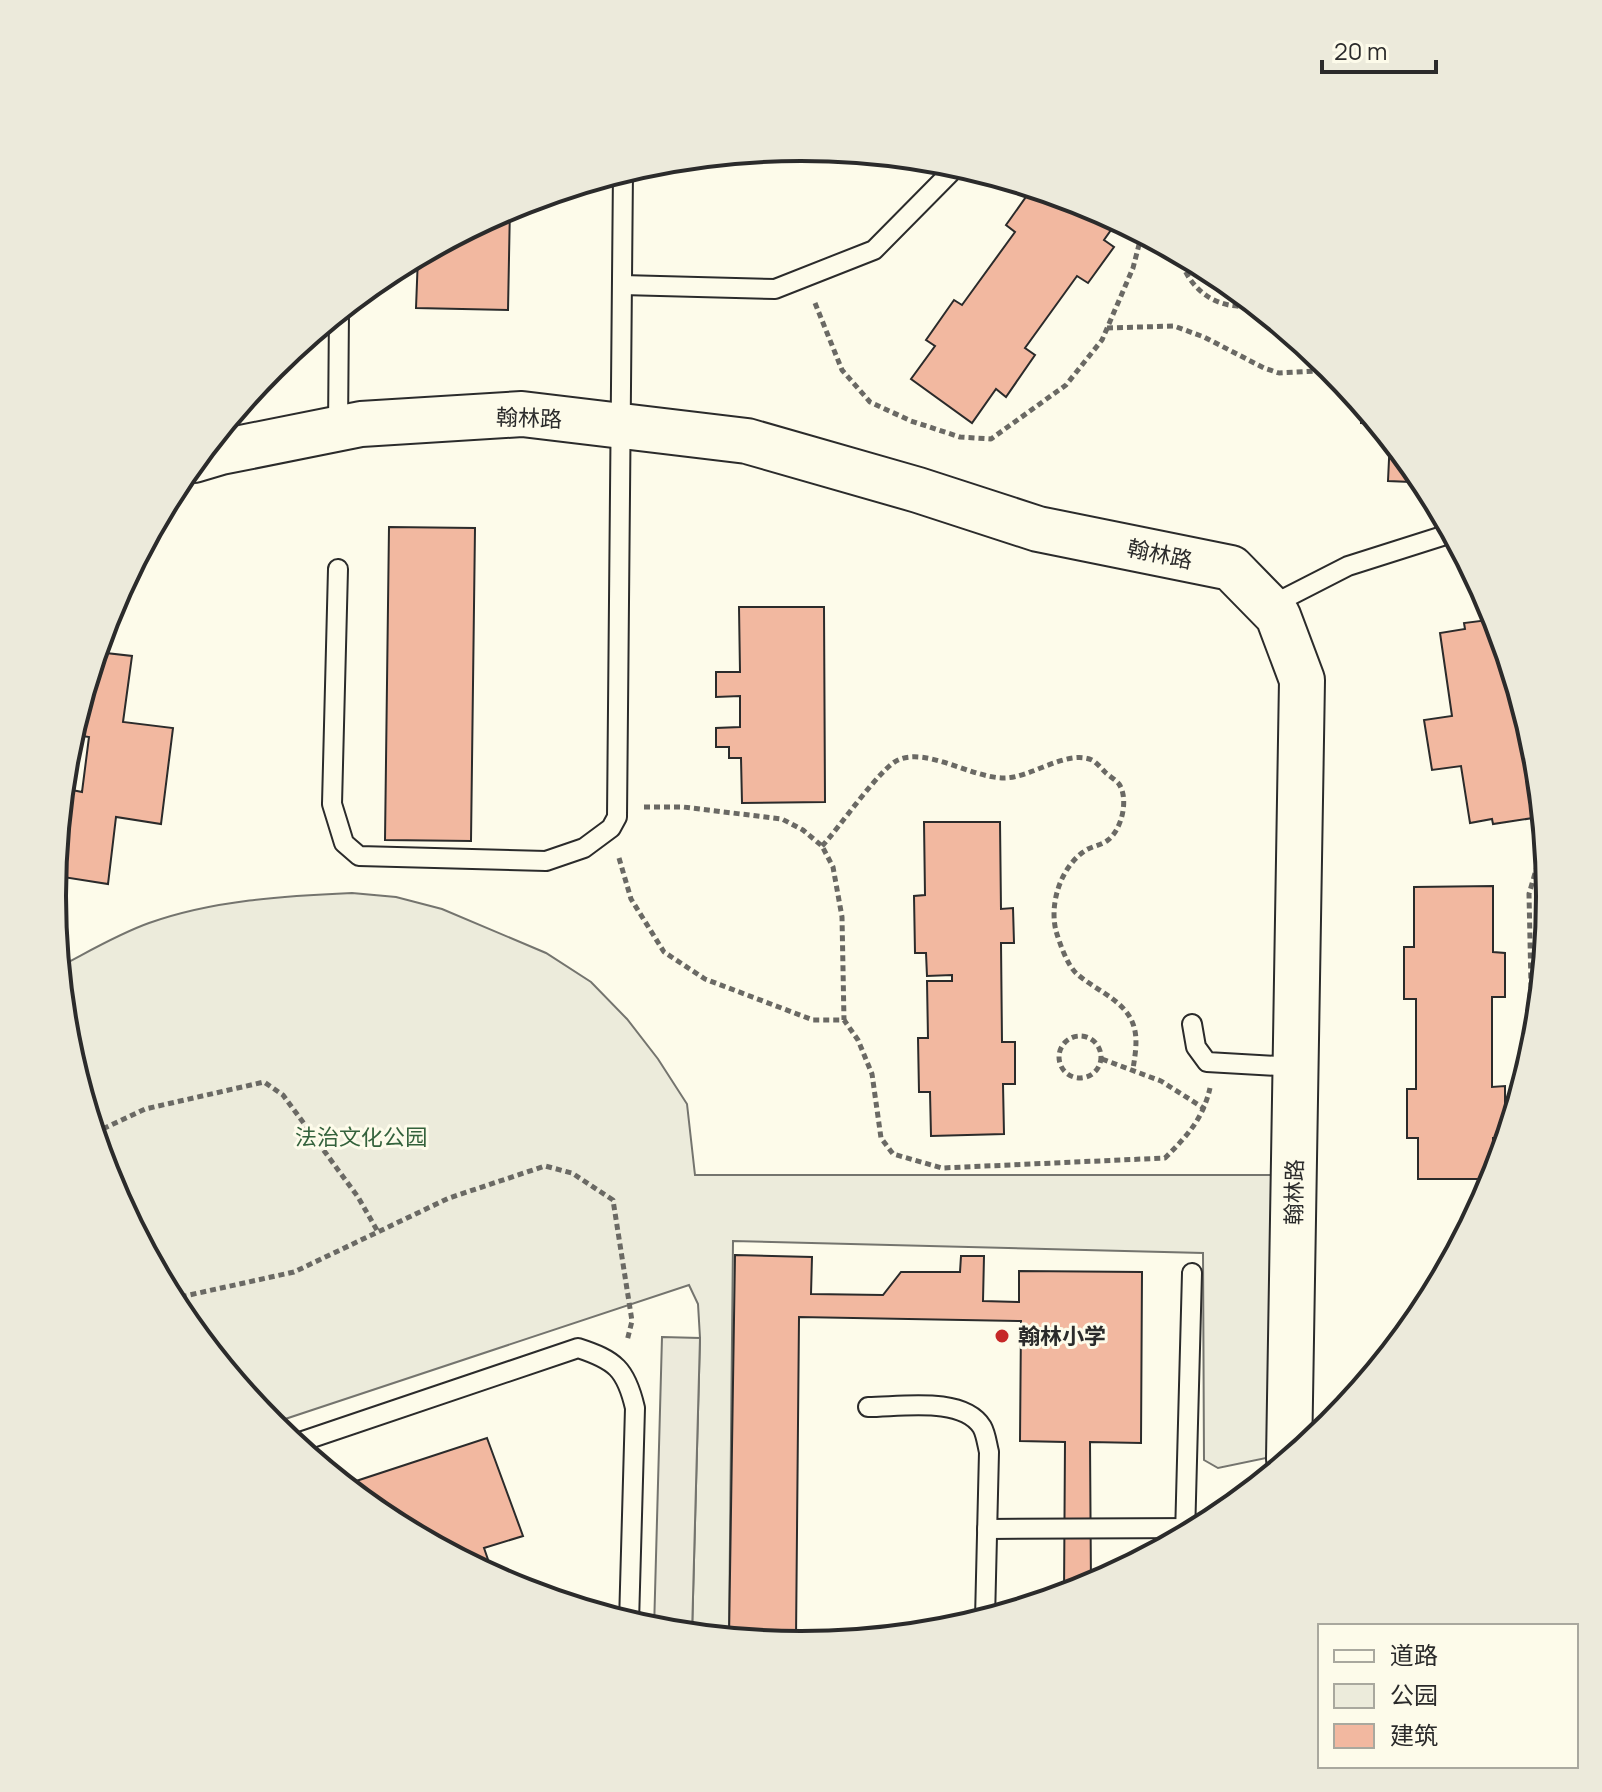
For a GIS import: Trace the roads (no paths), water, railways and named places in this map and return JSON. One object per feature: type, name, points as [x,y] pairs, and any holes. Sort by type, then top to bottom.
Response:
[{"type":"main road","name":"翰林路","points":[[214,454],[361,424],[522,414],[747,441],[918,490],[1038,529],[1231,568],[1278,616],[1302,680],[1289,1446]]},
{"type":"lane","points":[[622,285],[775,289],[874,250],[947,176]]},
{"type":"lane","points":[[338,569],[332,804],[344,843],[359,856],[546,861],[584,848],[611,828],[617,817],[623,183]]},
{"type":"lane","points":[[338,429],[339,325]]},
{"type":"lane","points":[[1268,607],[1348,566],[1442,536]]},
{"type":"lane","points":[[1192,1024],[1196,1047],[1207,1062],[1296,1067]]},
{"type":"lane","points":[[1190,1519],[1192,1273]]},
{"type":"lane","points":[[306,1440],[578,1348],[602,1355],[621,1368],[635,1408],[629,1610]]},
{"type":"lane","points":[[868,1407],[952,1406],[971,1415],[983,1428],[989,1452],[985,1607]]},
{"type":"lane","points":[[987,1529],[1173,1530]]},
{"type":"place","name":"翰林小学","points":[[1002,1336]]},
{"type":"park label","name":"法治文化公园","points":[[361,1137]]}]
